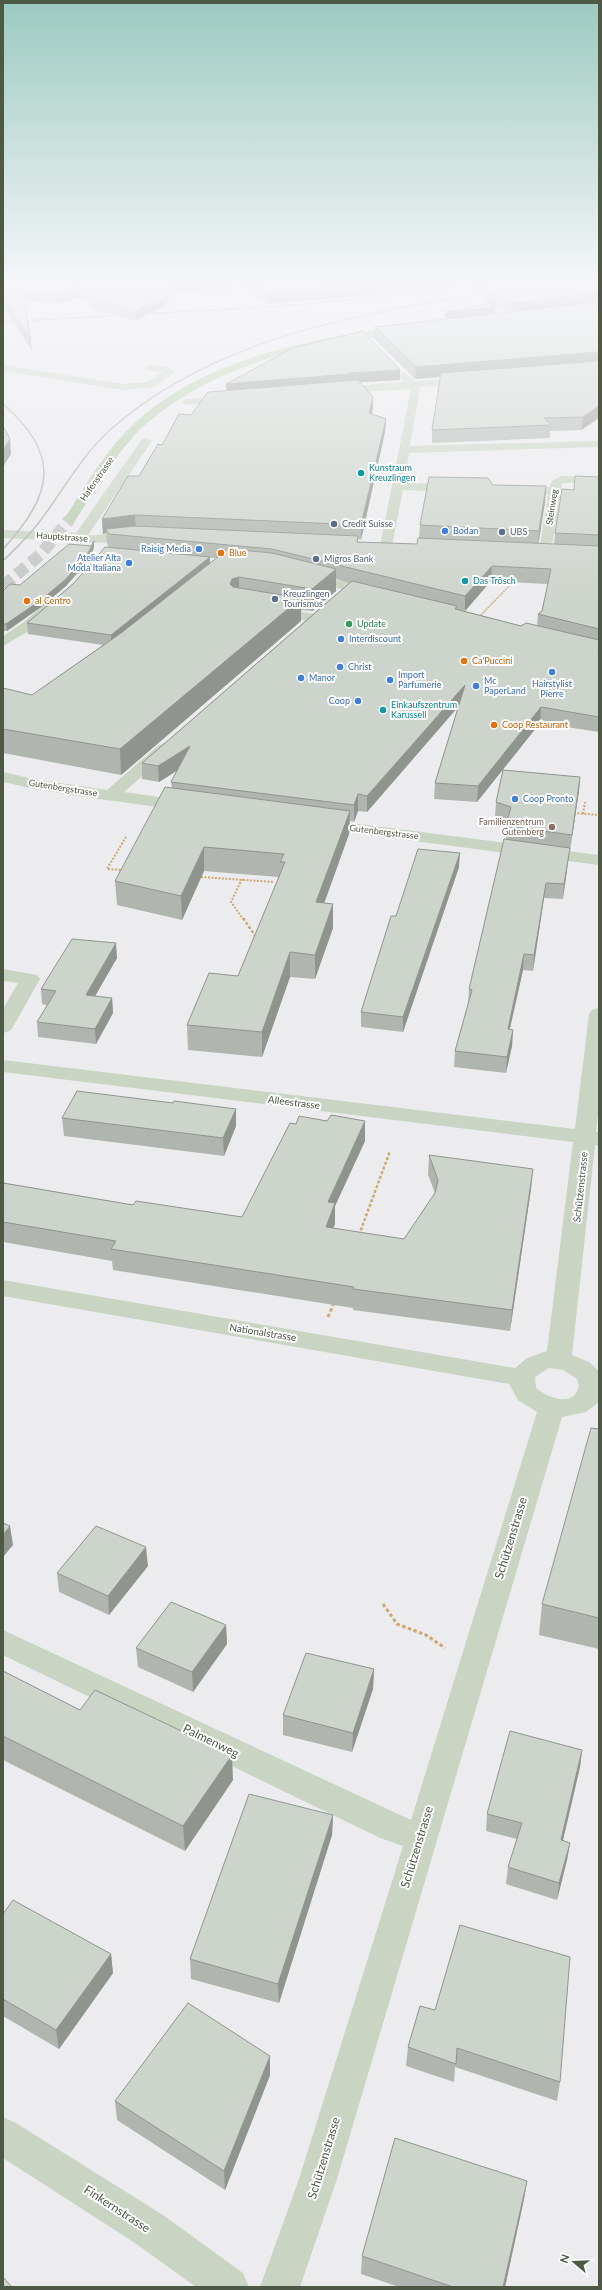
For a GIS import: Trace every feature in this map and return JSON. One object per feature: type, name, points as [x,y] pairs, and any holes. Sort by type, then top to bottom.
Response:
[{"type":"main road","name":"Hafenstrasse","points":[[70,519],[121,445],[140,424],[189,391]]},
{"type":"street","points":[[386,546],[415,391]]},
{"type":"street","points":[[187,402],[239,398]]},
{"type":"street","name":"Hafenstrasse","points":[[80,537],[146,441]]},
{"type":"street","points":[[404,450],[599,444]]},
{"type":"street","name":"Steinweg","points":[[545,552],[554,492],[559,477],[599,480]]},
{"type":"street","points":[[398,486],[469,488]]},
{"type":"street","points":[[500,490],[554,492]]},
{"type":"street","name":"Hauptstrasse","points":[[3,534],[80,537],[96,540],[121,536],[150,535]]},
{"type":"street","points":[[96,540],[103,549],[101,553]]},
{"type":"street","points":[[370,545],[401,546]]},
{"type":"street","points":[[522,551],[561,553]]},
{"type":"street","points":[[292,574],[387,596]]},
{"type":"street","points":[[338,598],[350,587]]},
{"type":"street","points":[[3,642],[28,625],[59,599]]},
{"type":"street","points":[[254,608],[315,618]]},
{"type":"street","points":[[303,628],[326,608]]},
{"type":"street","points":[[110,796],[176,738]]},
{"type":"street","name":"Gutenbergstrasse","points":[[3,777],[33,784],[110,796],[203,808]]},
{"type":"street","name":"Gutenbergstrasse","points":[[301,821],[599,860]]},
{"type":"street","points":[[3,975],[30,979],[3,1027]]},
{"type":"street","name":"Schützenstrasse","points":[[559,1359],[592,1139],[599,1014]]},
{"type":"street","name":"Alleestrasse","points":[[3,1066],[592,1139]]},
{"type":"street","name":"Nationalstrasse","points":[[3,1288],[364,1349],[522,1378]]},
{"type":"street","points":[[548,1359],[559,1359],[570,1362],[588,1373],[596,1390],[583,1402],[564,1408],[552,1407],[532,1399],[522,1386],[522,1378],[530,1365],[548,1359]]},
{"type":"street","name":"Schützenstrasse","points":[[280,2287],[302,2230],[420,1837],[552,1407]]},
{"type":"street","name":"Palmenweg","points":[[3,1642],[392,1828],[420,1837]]},
{"type":"street","name":"Finkernstrasse","points":[[3,2136],[149,2229],[229,2287]]},
{"type":"path","points":[[477,619],[514,581],[522,551]]},
{"type":"path","points":[[583,814],[585,802]]},
{"type":"path","points":[[571,813],[599,815]]},
{"type":"path","points":[[126,838],[107,869],[127,870]]},
{"type":"path","points":[[201,877],[274,882]]},
{"type":"path","points":[[242,879],[231,902],[257,938]]},
{"type":"path","points":[[357,1240],[390,1151]]},
{"type":"path","points":[[327,1321],[335,1299]]},
{"type":"path","points":[[383,1604],[397,1624],[426,1635],[448,1650]]},
{"type":"building","points":[[368,391],[373,397],[369,413],[386,419],[361,525],[135,515],[102,519],[128,476],[139,476],[158,444],[162,445],[179,414],[191,415],[208,392]]},
{"type":"building","points":[[438,391],[599,391],[599,406],[583,417],[544,418],[551,425],[432,430]]},
{"type":"building","points":[[3,426],[10,439],[3,450]]},
{"type":"building","points":[[575,476],[599,477],[599,535],[555,533],[562,489],[574,490]]},
{"type":"building","points":[[429,477],[488,478],[493,485],[546,486],[539,531],[420,525]]},
{"type":"building","points":[[135,526],[358,536],[357,542],[417,544],[418,538],[599,546],[599,629],[538,614],[542,611],[551,569],[492,566],[465,596],[272,549],[109,534],[106,529]]},
{"type":"building","points":[[94,541],[87,555],[66,579],[41,600],[6,624],[3,624],[3,591],[10,584],[20,585],[69,544],[91,546]]},
{"type":"building","points":[[105,547],[210,557],[111,635],[27,623],[74,583]]},
{"type":"building","points":[[228,549],[272,553],[336,569],[312,589],[239,577],[232,579],[230,584],[233,587],[301,598],[120,749],[3,729],[3,688],[32,695],[121,633]]},
{"type":"building","name":"Einkaufszentrum Karussell","points":[[352,581],[457,606],[455,609],[521,626],[526,623],[599,640],[599,717],[541,707],[478,786],[435,783],[465,685],[367,796],[358,794],[354,805],[171,782],[190,746],[158,766],[142,763]]},
{"type":"building","points":[[503,770],[580,777],[572,835],[506,826],[511,807],[496,802]]},
{"type":"building","points":[[165,787],[350,811],[316,902],[333,904],[315,955],[290,952],[262,1032],[187,1025],[209,973],[238,976],[285,862],[280,862],[284,854],[204,847],[181,896],[115,881]]},
{"type":"building","points":[[504,839],[570,848],[564,884],[546,883],[534,955],[524,954],[508,1029],[513,1030],[507,1057],[455,1051],[472,990],[469,989]]},
{"type":"building","points":[[418,849],[460,853],[403,1017],[361,1012],[391,916],[396,916]]},
{"type":"building","points":[[72,939],[116,943],[86,995],[112,998],[95,1029],[37,1022],[56,991],[41,989]]},
{"type":"building","points":[[77,1091],[236,1109],[223,1138],[62,1118]]},
{"type":"building","points":[[331,1115],[365,1121],[328,1202],[335,1203],[326,1227],[404,1239],[435,1193],[438,1180],[429,1155],[533,1169],[512,1310],[353,1289],[354,1287],[111,1249],[116,1241],[3,1222],[3,1183],[133,1205],[136,1201],[242,1217],[290,1123],[296,1124],[299,1116],[327,1121]]},
{"type":"building","points":[[591,1428],[599,1429],[599,1618],[542,1604]]},
{"type":"building","points":[[3,1523],[10,1526],[3,1535]]},
{"type":"building","points":[[96,1526],[146,1547],[108,1596],[57,1573]]},
{"type":"building","points":[[171,1602],[226,1625],[192,1672],[136,1648]]},
{"type":"building","points":[[306,1653],[374,1669],[353,1733],[283,1715]]},
{"type":"building","points":[[3,1671],[80,1710],[95,1690],[232,1755],[183,1826],[3,1736]]},
{"type":"building","points":[[510,1731],[582,1750],[561,1840],[570,1843],[559,1883],[508,1867],[522,1823],[487,1814]]},
{"type":"building","points":[[249,1794],[333,1815],[278,1984],[190,1959]]},
{"type":"building","points":[[13,1900],[111,1954],[56,2030],[3,1999],[3,1914]]},
{"type":"building","points":[[460,1925],[570,1957],[560,2082],[457,2048],[456,2064],[408,2047],[420,2006],[435,2010]]},
{"type":"building","points":[[188,2003],[270,2056],[224,2171],[115,2101]]},
{"type":"building","points":[[395,2138],[527,2181],[503,2287],[453,2287],[362,2256]]},
{"type":"building","points":[[3,2277],[12,2287],[3,2287]]},
{"type":"tunnel","points":[[3,586],[40,555],[70,519]]},
{"type":"railway","points":[[3,561],[36,526],[81,462],[100,440],[110,430],[151,398],[163,391]]},
{"type":"railway","points":[[3,404],[22,423],[35,441],[42,458],[44,475],[41,493],[32,511],[20,529],[3,549]]},
{"type":"place","name":"Kunstraum Kreuzlingen","points":[[361,473]]},
{"type":"place","name":"Credit Suisse","points":[[334,524]]},
{"type":"place","name":"Bodan","points":[[445,531]]},
{"type":"place","name":"UBS","points":[[502,532]]},
{"type":"place","name":"Raisig Media","points":[[199,549]]},
{"type":"place","name":"Blue","points":[[221,553]]},
{"type":"place","name":"Migros Bank","points":[[316,559]]},
{"type":"place","name":"Atelier Alta Moda Italiana","points":[[129,563]]},
{"type":"place","name":"Das Trösch","points":[[465,581]]},
{"type":"place","name":"Kreuzlingen Tourismus","points":[[275,599]]},
{"type":"place","name":"al Centro","points":[[27,601]]},
{"type":"place","name":"Update","points":[[349,624]]},
{"type":"place","name":"Interdiscount","points":[[341,639]]},
{"type":"place","name":"Ca'Puccini","points":[[464,661]]},
{"type":"place","name":"Christ","points":[[340,667]]},
{"type":"place","name":"Hairstylist Pierre","points":[[552,672]]},
{"type":"place","name":"Manor","points":[[301,678]]},
{"type":"place","name":"Import Parfumerie","points":[[390,680]]},
{"type":"place","name":"Mc PaperLand","points":[[476,686]]},
{"type":"place","name":"Coop","points":[[358,701]]},
{"type":"place","name":"Einkaufszentrum Karussell","points":[[383,710]]},
{"type":"place","name":"Coop Restaurant","points":[[494,725]]},
{"type":"place","name":"Coop Pronto","points":[[515,799]]},
{"type":"place","name":"Familienzentrum Gutenberg","points":[[552,827]]}]
